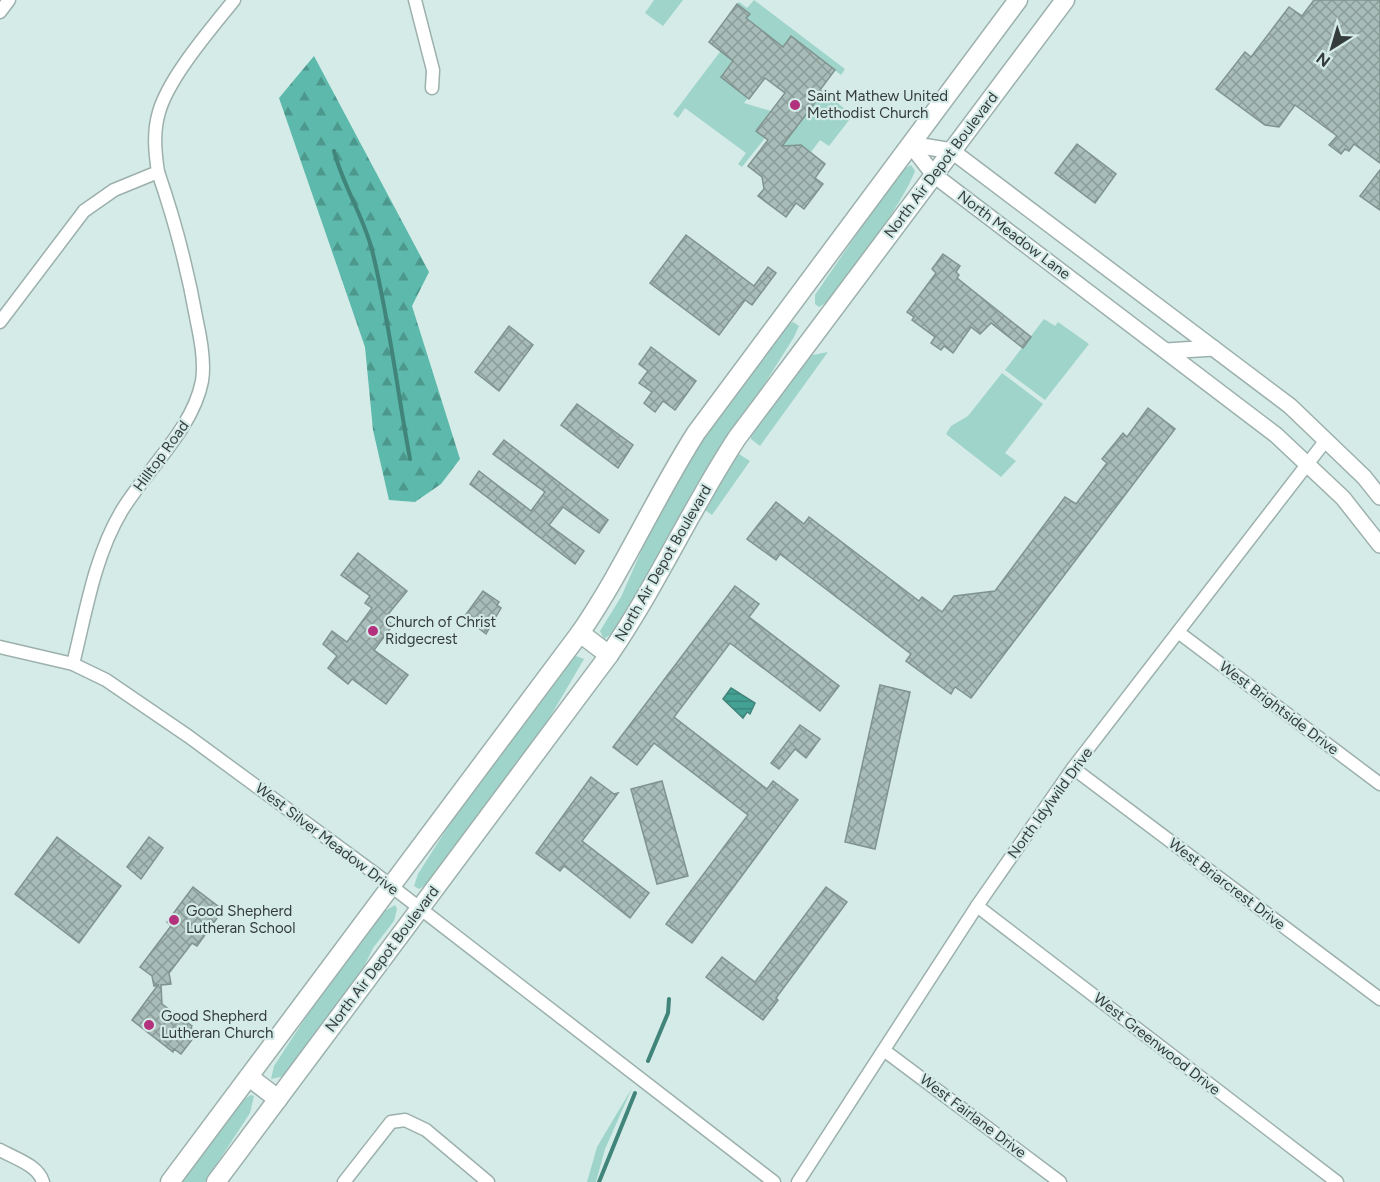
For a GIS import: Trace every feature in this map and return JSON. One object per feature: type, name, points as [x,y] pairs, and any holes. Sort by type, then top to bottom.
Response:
[{"type":"main road","points":[[170,1182],[580,633],[623,566],[668,479],[696,434],[1018,0]]},
{"type":"main road","name":"North Air Depot Boulevard","points":[[216,1182],[609,655],[647,597],[701,493],[737,438],[1065,0]]},
{"type":"main road","points":[[580,633],[609,655]]},
{"type":"main road","points":[[249,1077],[278,1099]]},
{"type":"street","points":[[0,12],[9,0]]},
{"type":"street","name":"Hilltop Road","points":[[74,664],[100,552],[143,479],[190,416],[202,380],[201,344],[191,286],[174,218],[158,172],[155,132],[159,111],[174,82],[234,0]]},
{"type":"street","points":[[415,0],[432,70],[432,88]]},
{"type":"street","name":"North Meadow Lane","points":[[910,144],[952,151],[1290,406],[1380,497]]},
{"type":"street","name":"North Meadow Lane","points":[[910,144],[934,175],[1268,428],[1343,498],[1380,545]]},
{"type":"street","points":[[0,322],[84,211],[114,190],[158,172]]},
{"type":"street","points":[[1167,351],[1213,348]]},
{"type":"street","name":"North Idylwild Drive","points":[[798,1182],[977,906],[1073,768],[1326,440]]},
{"type":"street","name":"West Brightside Drive","points":[[1178,632],[1380,784]]},
{"type":"street","name":"West Silver Meadow Drive","points":[[0,647],[74,664],[106,680],[188,736],[390,886],[774,1182]]},
{"type":"street","name":"West Briarcrest Drive","points":[[1073,768],[1380,999]]},
{"type":"street","name":"West Greenwood Drive","points":[[977,906],[1337,1182]]},
{"type":"street","name":"West Fairlane Drive","points":[[885,1051],[1060,1182]]},
{"type":"street","points":[[344,1182],[390,1122],[405,1120],[426,1130],[488,1182]]},
{"type":"street","points":[[0,1149],[40,1172],[43,1182]]},
{"type":"shaded area","points":[[654,0],[683,0],[663,26],[645,13]]},
{"type":"shaded area","points":[[754,0],[845,69],[841,75],[791,36],[783,47],[736,32],[749,14],[737,4],[739,2],[747,8]]},
{"type":"shaded area","points":[[732,36],[748,98],[744,103],[771,111],[756,131],[765,138],[742,167],[738,164],[746,153],[685,108],[678,118],[673,114]]},
{"type":"shaded area","points":[[823,92],[853,115],[829,146],[820,140],[811,152],[801,145],[782,146]]},
{"type":"shaded area","points":[[911,165],[915,171],[896,207],[855,269],[841,287],[819,307],[815,304],[815,295],[900,171]]},
{"type":"shaded area","points":[[1044,319],[1055,326],[1058,322],[1089,344],[1045,400],[1005,370]]},
{"type":"shaded area","points":[[793,322],[799,326],[794,337],[747,412],[707,469],[617,630],[604,639],[600,631],[621,597],[654,522],[691,454],[783,327]]},
{"type":"shaded area","points":[[828,352],[760,446],[751,439],[751,434],[808,356]]},
{"type":"shaded area","points":[[1002,373],[1043,404],[1005,453],[1016,461],[1001,477],[946,434],[951,426],[968,416]]},
{"type":"shaded area","points":[[739,454],[750,461],[712,515],[701,507],[733,457]]},
{"type":"shaded area","points":[[576,656],[584,659],[537,739],[432,881],[419,889],[414,886],[418,874],[463,803],[569,660]]},
{"type":"shaded area","points":[[731,688],[755,703],[750,714],[747,712],[743,718],[723,699]]},
{"type":"shaded area","points":[[395,905],[397,909],[394,921],[373,948],[360,975],[285,1076],[271,1079],[274,1066],[329,982],[383,912]]},
{"type":"shaded area","points":[[632,1088],[605,1149],[596,1182],[587,1182],[597,1147]]},
{"type":"shaded area","points":[[251,1095],[254,1096],[250,1113],[205,1182],[180,1182],[223,1121]]},
{"type":"green space","points":[[314,56],[429,272],[412,306],[460,459],[441,484],[415,502],[389,500],[373,430],[365,347],[279,98]]},
{"type":"building","points":[[1314,0],[1380,0],[1380,163],[1354,144],[1349,151],[1345,149],[1341,154],[1329,145],[1337,136],[1295,105],[1279,127],[1265,125],[1216,89],[1245,52],[1251,57],[1289,7],[1302,16]]},
{"type":"building","name":"Saint Mathew United Methodist Church","points":[[737,4],[750,14],[746,18],[783,47],[791,36],[835,70],[820,90],[823,92],[782,146],[801,145],[825,164],[815,178],[823,184],[804,209],[796,203],[786,217],[758,196],[764,189],[762,177],[748,166],[768,140],[756,131],[785,93],[765,78],[749,99],[721,77],[733,61],[709,42]]},
{"type":"building","points":[[1077,144],[1116,174],[1095,203],[1055,173]]},
{"type":"building","points":[[1380,170],[1380,210],[1360,196]]},
{"type":"building","points":[[686,235],[754,286],[768,267],[776,273],[752,305],[745,300],[719,335],[650,283]]},
{"type":"building","points":[[943,254],[960,266],[956,272],[959,275],[957,278],[1031,337],[1023,348],[991,323],[980,334],[971,327],[953,353],[944,346],[941,350],[931,343],[935,337],[912,320],[914,317],[907,312],[936,273],[932,269]]},
{"type":"building","points":[[509,326],[533,345],[499,391],[475,372]]},
{"type":"building","points":[[651,347],[696,381],[675,410],[663,401],[655,412],[644,403],[652,392],[639,383],[648,371],[639,364]]},
{"type":"building","points":[[577,404],[633,445],[618,468],[561,425]]},
{"type":"building","points":[[1148,408],[1175,429],[971,698],[955,687],[951,694],[906,661],[911,654],[780,554],[776,560],[747,539],[776,502],[804,524],[809,517],[919,601],[922,597],[942,612],[954,596],[995,591],[1065,497],[1076,504],[1107,463],[1102,459],[1123,433],[1127,437]]},
{"type":"building","points":[[504,440],[608,520],[599,533],[563,507],[549,525],[584,551],[575,564],[470,484],[479,471],[531,511],[545,492],[493,454]]},
{"type":"building","name":"Church of Christ Ridgecrest","points":[[358,553],[407,591],[385,618],[393,625],[374,650],[408,675],[386,704],[352,679],[348,684],[328,668],[337,656],[323,644],[332,631],[347,642],[372,608],[365,603],[370,596],[341,575]]},
{"type":"building","points":[[735,586],[759,604],[749,617],[839,686],[820,711],[730,643],[674,717],[767,789],[773,781],[798,800],[692,943],[666,924],[748,815],[654,743],[637,765],[613,747]]},
{"type":"building","points":[[483,591],[499,602],[497,605],[501,608],[486,634],[464,617]]},
{"type":"building","points":[[880,685],[910,692],[875,849],[845,842]]},
{"type":"building","points":[[800,725],[820,739],[806,758],[795,749],[779,769],[771,763]]},
{"type":"building","points":[[591,777],[614,794],[618,793],[582,841],[649,893],[630,918],[564,866],[560,871],[536,853]]},
{"type":"building","points":[[662,781],[688,876],[657,884],[631,789]]},
{"type":"building","points":[[57,837],[121,886],[79,943],[15,894]]},
{"type":"building","points":[[149,837],[163,848],[141,879],[127,867]]},
{"type":"building","name":"Good Shepherd Lutheran Church","points":[[193,887],[223,910],[197,946],[192,943],[169,973],[171,984],[161,985],[162,1004],[192,1026],[191,1028],[197,1033],[181,1054],[174,1049],[173,1052],[132,1020],[158,985],[154,986],[152,976],[140,967],[171,926],[167,922]]},
{"type":"building","points":[[826,887],[847,902],[776,998],[778,1000],[763,1020],[706,977],[722,957],[755,982]]},
{"type":"waterway","points":[[334,151],[372,250],[410,459]]},
{"type":"waterway","points":[[648,1061],[668,1013],[669,999]]},
{"type":"waterway","points":[[599,1182],[635,1093]]},
{"type":"place","name":"Saint Mathew United Methodist Church","points":[[795,105]]},
{"type":"place","name":"Church of Christ Ridgecrest","points":[[373,631]]},
{"type":"place","name":"Good Shepherd Lutheran School","points":[[174,920]]},
{"type":"place","name":"Good Shepherd Lutheran Church","points":[[149,1025]]}]
